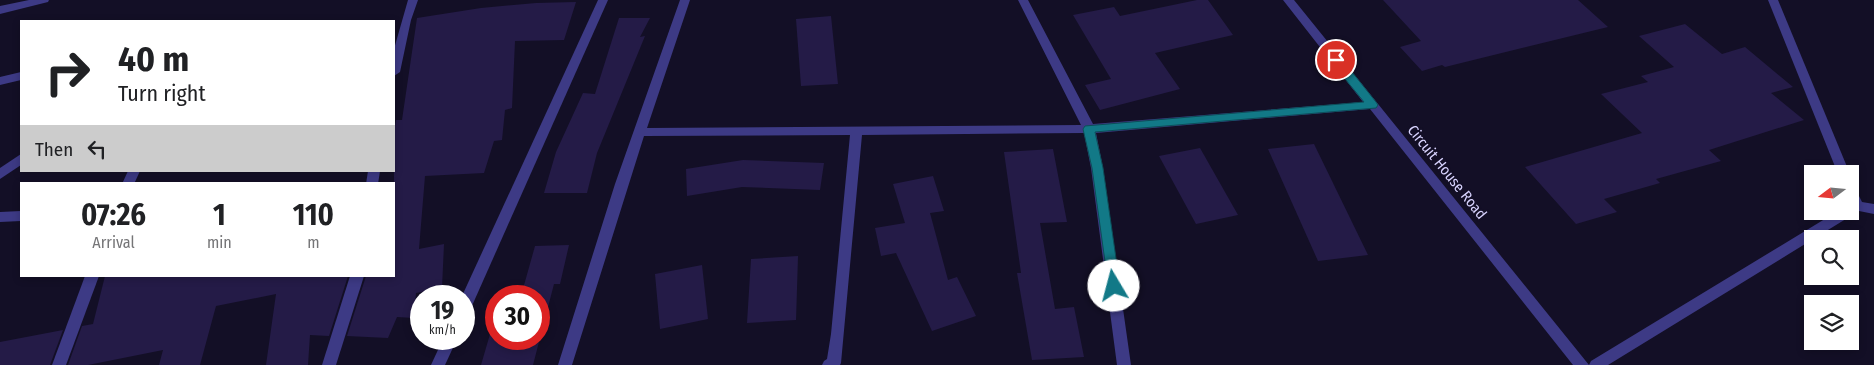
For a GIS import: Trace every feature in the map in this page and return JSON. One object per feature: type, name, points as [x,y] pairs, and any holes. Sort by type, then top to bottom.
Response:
[{"type":"street","points":[[0,10],[44,0]]},
{"type":"street","points":[[395,68],[406,20],[413,0]]},
{"type":"street","points":[[474,285],[603,0]]},
{"type":"street","points":[[565,365],[620,184],[685,0]]},
{"type":"street","points":[[1023,0],[1089,129],[1097,168],[1124,365]]},
{"type":"street","name":"Circuit House Road","points":[[1288,0],[1582,365]]},
{"type":"street","points":[[1774,0],[1840,165]]},
{"type":"street","points":[[395,21],[406,20]]},
{"type":"street","points":[[0,81],[20,76]]},
{"type":"street","points":[[639,132],[1089,129],[1372,105]]},
{"type":"street","points":[[829,365],[834,363],[838,334],[856,130]]},
{"type":"street","points":[[0,174],[20,160]]},
{"type":"street","points":[[1859,209],[1874,209]]},
{"type":"street","points":[[0,216],[20,216]]},
{"type":"street","points":[[1596,365],[1834,220]]},
{"type":"street","points":[[60,365],[92,277]]},
{"type":"street","points":[[329,365],[357,277]]},
{"type":"street","points":[[438,365],[445,350]]},
{"type":"building","points":[[1197,0],[1208,0],[1233,35],[1155,53],[1180,89],[1100,110],[1085,85],[1111,79],[1073,15],[1114,7],[1120,16]]},
{"type":"building","points":[[1383,0],[1578,0],[1608,27],[1422,71],[1400,47],[1421,41]]},
{"type":"building","points":[[576,2],[564,40],[515,41],[512,108],[505,110],[502,140],[494,141],[484,173],[425,176],[419,249],[444,244],[442,285],[410,285],[410,318],[397,317],[388,338],[347,336],[366,277],[395,277],[395,126],[396,120],[402,120],[417,18],[481,8],[536,3]]},
{"type":"building","points":[[831,16],[838,84],[801,86],[796,19]]},
{"type":"building","points":[[619,18],[650,18],[640,37],[645,36],[597,153],[587,193],[544,193],[556,152],[583,93],[595,94]]},
{"type":"building","points":[[1685,24],[1722,54],[1745,47],[1793,87],[1771,93],[1804,120],[1709,150],[1721,161],[1656,179],[1660,183],[1604,199],[1617,212],[1576,224],[1525,167],[1642,133],[1601,94],[1648,82],[1641,76],[1674,67],[1639,36]]},
{"type":"building","points":[[1314,144],[1368,255],[1318,261],[1268,149]]},
{"type":"building","points":[[1200,148],[1238,215],[1196,224],[1159,156]]},
{"type":"building","points":[[1053,149],[1067,222],[1040,223],[1055,309],[1074,307],[1084,357],[1032,360],[1017,273],[1021,273],[1004,152]]},
{"type":"building","points":[[743,160],[824,163],[820,190],[742,187],[687,196],[686,169]]},
{"type":"building","points":[[933,176],[944,211],[930,213],[948,280],[957,277],[976,316],[932,331],[896,253],[881,256],[875,228],[905,223],[893,184]]},
{"type":"building","points":[[569,245],[560,284],[554,284],[550,299],[550,285],[524,285],[535,246]]},
{"type":"building","points":[[798,256],[796,320],[747,323],[751,259]]},
{"type":"building","points":[[702,265],[708,319],[660,329],[655,274]]},
{"type":"building","points":[[105,277],[348,277],[329,336],[310,335],[308,365],[266,365],[276,294],[216,306],[200,365],[159,365],[163,350],[88,365],[68,365],[82,326],[93,324]]},
{"type":"building","points":[[63,330],[50,365],[0,365],[0,342]]},
{"type":"building","points":[[485,350],[537,350],[533,365],[481,365]]},
{"type":"route","points":[[1114,286],[1097,168],[1089,129],[1167,124],[1372,105],[1336,60]]}]
